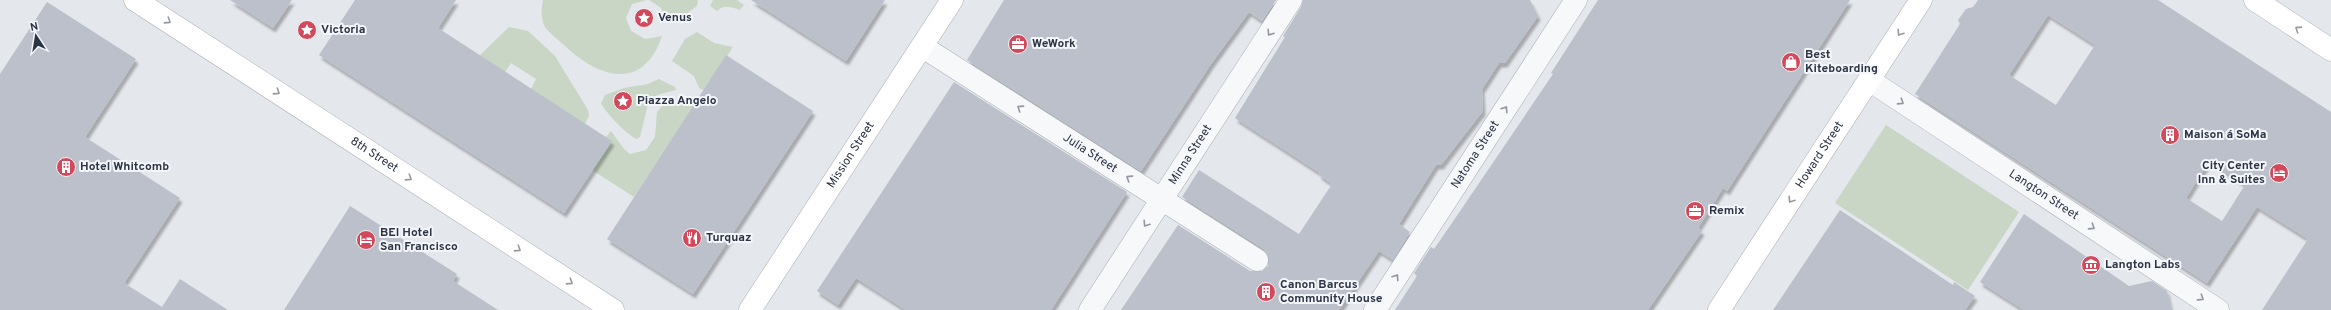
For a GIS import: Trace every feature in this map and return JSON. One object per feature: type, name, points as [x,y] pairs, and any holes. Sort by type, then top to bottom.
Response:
[{"type":"main road","name":"8th Street","points":[[135,0],[613,310]]},
{"type":"main road","name":"Howard Street","points":[[1719,310],[1921,0]]},
{"type":"main road","points":[[2254,0],[2331,50]]},
{"type":"main road","name":"Mission Street","points":[[750,310],[923,47],[949,1]]},
{"type":"street","name":"Minna Street","points":[[1090,310],[1291,0]]},
{"type":"street","name":"Natoma Street","points":[[1375,310],[1576,0]]},
{"type":"street","name":"Julia Street","points":[[923,47],[1257,260]]},
{"type":"street","name":"Langton Street","points":[[1869,80],[2218,310]]},
{"type":"green space","points":[[543,0],[647,0],[632,4],[626,18],[631,31],[645,39],[662,36],[654,54],[644,66],[632,72],[619,74],[606,72],[592,66],[578,57],[547,30],[542,17]]},
{"type":"green space","points":[[649,0],[698,0],[697,6],[674,23],[666,20],[661,8]]},
{"type":"green space","points":[[713,0],[737,0],[744,5],[740,10],[731,7],[722,7],[717,11],[710,6]]},
{"type":"green space","points":[[509,27],[528,31],[555,56],[588,110],[589,116],[585,124],[531,89],[536,79],[511,63],[505,72],[479,56]]},
{"type":"green space","points":[[697,32],[714,43],[733,47],[704,90],[699,88],[694,76],[672,61],[685,39]]},
{"type":"green space","points":[[659,79],[675,87],[676,90],[657,95],[648,104],[640,137],[637,139],[617,123],[601,103],[605,95],[624,88],[648,84]]},
{"type":"green space","points":[[685,100],[694,105],[634,197],[592,170],[606,137],[611,131],[624,149],[630,154],[646,150],[655,137],[657,112],[662,106]]},
{"type":"green space","points":[[1886,125],[2019,212],[1968,290],[1835,203]]},
{"type":"building","points":[[230,0],[292,0],[273,28]]},
{"type":"building","points":[[355,0],[456,0],[438,28],[612,141],[564,213],[319,55]]},
{"type":"building","points":[[751,0],[885,0],[846,61]]},
{"type":"building","points":[[1004,0],[1276,0],[1262,21],[1249,12],[1211,64],[1141,171],[967,60]]},
{"type":"building","points":[[1303,0],[1530,0],[1538,16],[1505,63],[1499,63],[1482,89],[1483,111],[1441,165],[1436,165],[1399,224],[1410,232],[1393,260],[1379,251],[1339,310],[1121,310],[1178,225],[1250,271],[1262,271],[1268,266],[1268,255],[1264,249],[1182,197],[1199,170],[1299,234],[1332,184],[1319,175],[1320,173],[1235,118],[1285,37],[1283,36],[1301,7]]},
{"type":"building","points":[[1598,0],[1850,0],[1727,191],[1723,188],[1698,228],[1702,231],[1648,310],[1395,310],[1417,276],[1414,273],[1431,247],[1434,249],[1553,74],[1551,73]]},
{"type":"building","points":[[1978,0],[2158,0],[2331,112],[2331,310],[2262,310],[2308,239],[2257,207],[2207,283],[1915,94],[1960,24],[1958,20],[1966,9],[1973,7]],"holes":[[[2048,15],[2095,45],[2056,105],[2009,75]],[[2209,161],[2245,185],[2222,221],[2186,198]]]},
{"type":"building","name":"Hotel Whitcomb","points":[[47,2],[136,59],[85,137],[180,198],[124,283],[162,307],[180,279],[228,310],[0,310],[0,74]]},
{"type":"building","points":[[726,55],[813,111],[693,294],[607,239]]},
{"type":"building","points":[[954,82],[1127,192],[1051,310],[906,310],[856,278],[838,305],[817,291]]},
{"type":"building","name":"BEI Hotel San Francisco","points":[[350,206],[457,274],[453,281],[498,310],[284,310]]},
{"type":"building","points":[[1840,210],[1953,285],[1954,282],[1975,296],[1965,310],[1773,310]]},
{"type":"building","points":[[2024,214],[2129,286],[2152,281],[2167,291],[2171,310],[2024,310],[1980,282]]},
{"type":"place","name":"Venus","points":[[644,18]]},
{"type":"place","name":"Victoria","points":[[307,30]]},
{"type":"place","name":"WeWork","points":[[1018,44]]},
{"type":"place","name":"Best Kiteboarding","points":[[1791,62]]},
{"type":"place","name":"Piazza Angelo","points":[[623,101]]},
{"type":"place","name":"Maison á SoMa","points":[[2170,135]]},
{"type":"place","name":"Hotel Whitcomb","points":[[66,167]]},
{"type":"place","name":"City Center Inn & Suites","points":[[2279,173]]},
{"type":"place","name":"Remix","points":[[1695,211]]},
{"type":"place","name":"Turquaz","points":[[692,238]]},
{"type":"place","name":"BEI Hotel San Francisco","points":[[366,240]]},
{"type":"place","name":"Langton Labs","points":[[2091,265]]},
{"type":"place","name":"Canon Barcus Community House","points":[[1266,292]]}]
